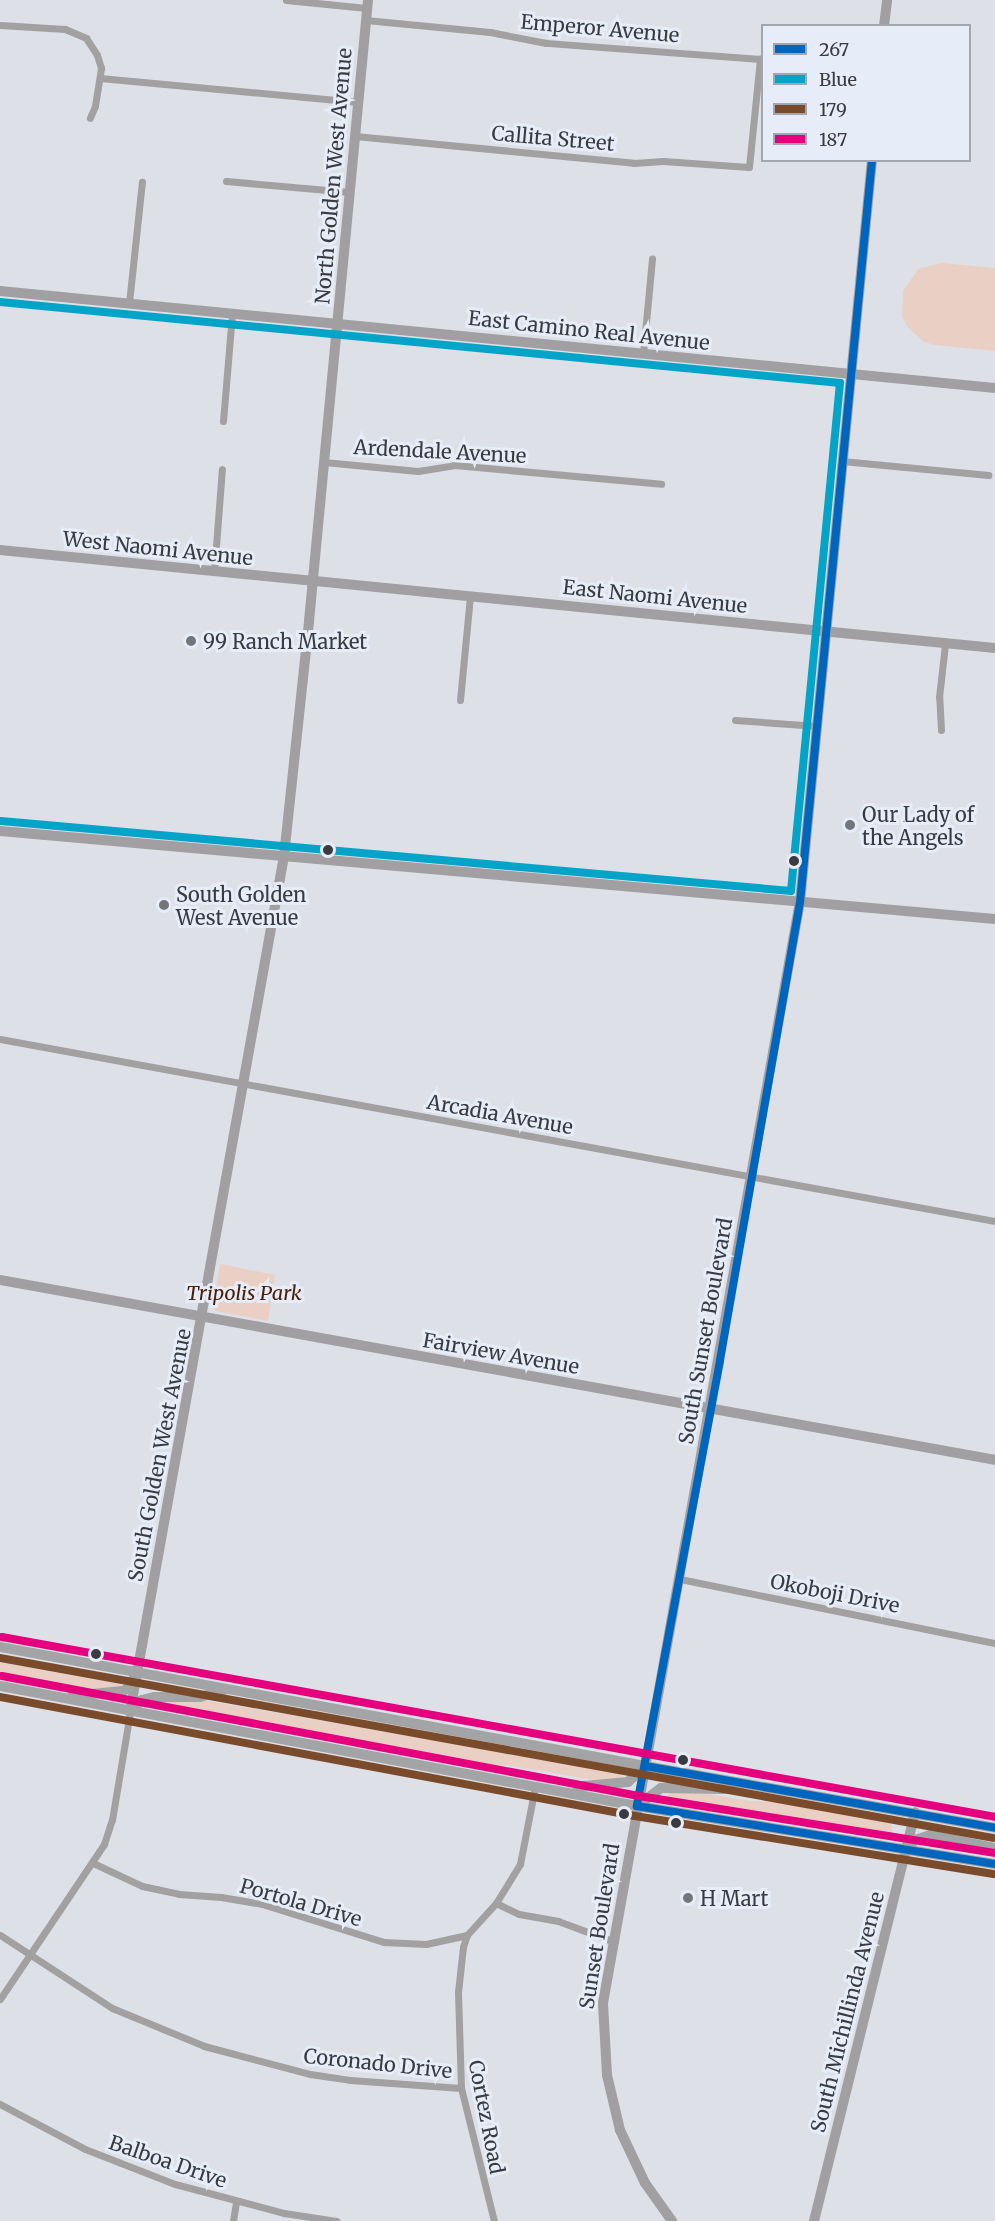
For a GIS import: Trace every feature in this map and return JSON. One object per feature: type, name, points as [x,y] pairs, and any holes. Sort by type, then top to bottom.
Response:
[{"type":"main road","points":[[0,1647],[995,1828]]},
{"type":"main road","points":[[62,1698],[123,1691],[128,1688],[138,1671]]},
{"type":"main road","points":[[0,1686],[637,1806],[995,1864]]},
{"type":"main road","points":[[130,1712],[142,1700],[153,1697],[200,1697],[230,1688]]},
{"type":"main road","points":[[573,1794],[584,1786],[628,1782],[645,1766]]},
{"type":"main road","points":[[637,1806],[661,1788],[723,1789],[749,1784]]},
{"type":"main road","points":[[906,1849],[915,1840],[930,1835],[995,1848]]},
{"type":"street","points":[[286,0],[367,4]]},
{"type":"street","points":[[884,24],[886,0]]},
{"type":"street","name":"North Golden West Avenue","points":[[324,462],[367,4]]},
{"type":"street","name":"Emperor Avenue","points":[[366,20],[490,32],[546,43],[760,59],[748,167]]},
{"type":"street","points":[[0,25],[65,29],[79,33],[86,38],[97,55],[100,78],[90,118]]},
{"type":"street","points":[[100,78],[358,102]]},
{"type":"street","name":"Callita Street","points":[[355,136],[634,163],[663,161],[748,167]]},
{"type":"street","name":"South Sunset Boulevard","points":[[645,1766],[711,1409],[800,902],[872,162]]},
{"type":"street","points":[[226,181],[350,192]]},
{"type":"street","points":[[129,303],[142,182]]},
{"type":"street","points":[[643,354],[652,258]]},
{"type":"street","name":"East Camino Real Avenue","points":[[0,291],[995,388]]},
{"type":"street","points":[[223,421],[232,314]]},
{"type":"street","points":[[842,461],[988,475]]},
{"type":"street","name":"Ardendale Avenue","points":[[324,462],[418,471],[454,465],[661,484]]},
{"type":"street","name":"South Golden West Avenue","points":[[130,1712],[284,856],[324,462]]},
{"type":"street","points":[[214,572],[222,469]]},
{"type":"street","name":"West Naomi Avenue","points":[[0,549],[312,581]]},
{"type":"street","name":"East Naomi Avenue","points":[[312,581],[995,648]]},
{"type":"street","points":[[460,700],[470,597]]},
{"type":"street","points":[[941,730],[939,697],[945,644]]},
{"type":"street","points":[[735,720],[817,726]]},
{"type":"street","points":[[0,831],[995,919]]},
{"type":"street","name":"Arcadia Avenue","points":[[0,1039],[995,1221]]},
{"type":"street","name":"Fairview Avenue","points":[[0,1280],[995,1460]]},
{"type":"street","name":"Okoboji Drive","points":[[680,1579],[995,1643]]},
{"type":"street","points":[[0,1999],[104,1844],[112,1820],[130,1712]]},
{"type":"street","name":"Sunset Boulevard","points":[[645,1766],[612,1941],[602,2026],[613,2103],[631,2155],[645,2183],[672,2221]]},
{"type":"street","points":[[467,1935],[496,1903],[520,1864],[535,1787]]},
{"type":"street","name":"South Michillinda Avenue","points":[[814,2221],[915,1812]]},
{"type":"street","name":"Portola Drive","points":[[93,1863],[141,1886],[179,1894],[229,1898],[262,1904],[384,1942],[426,1944],[467,1935]]},
{"type":"street","points":[[496,1903],[519,1914],[558,1921],[612,1941]]},
{"type":"street","name":"Coronado Drive","points":[[0,1935],[112,2008],[170,2033],[238,2057],[310,2074],[350,2080],[461,2088]]},
{"type":"street","name":"Cortez Road","points":[[467,1935],[463,1947],[458,1992],[461,2088],[494,2221]]},
{"type":"street","name":"Balboa Drive","points":[[0,2104],[85,2149],[135,2170],[236,2202],[336,2221]]},
{"type":"street","points":[[233,2221],[236,2202]]},
{"type":"green space","points":[[941,263],[995,268],[995,351],[935,345],[924,342],[908,328],[902,317],[903,291],[918,269]]},
{"type":"green space","name":"Tripolis Park","points":[[220,1264],[275,1275],[268,1321],[216,1311],[213,1307]]},
{"type":"green space","points":[[0,1662],[120,1684],[121,1688],[88,1691],[53,1689],[0,1679]]},
{"type":"green space","points":[[204,1700],[619,1773],[624,1777],[599,1781],[507,1765],[483,1766],[150,1706],[150,1701]]},
{"type":"green space","points":[[686,1790],[750,1801],[782,1802],[883,1820],[892,1825],[892,1832],[889,1836],[808,1825],[667,1797],[670,1792]]},
{"type":"transit line","name":"267","points":[[872,162],[800,902],[720,1361],[637,1806],[995,1864]]},
{"type":"transit line","name":"Blue","points":[[0,302],[840,383],[791,891],[1,821]]},
{"type":"transit line","name":"187","points":[[2,1637],[995,1817]]},
{"type":"transit line","name":"179","points":[[0,1658],[993,1838]]},
{"type":"transit line","name":"187","points":[[2,1676],[639,1796],[995,1853]]},
{"type":"transit line","name":"179","points":[[0,1697],[635,1816],[993,1874]]},
{"type":"transit line","name":"267","points":[[645,1766],[995,1828]]},
{"type":"place","name":"99 Ranch Market","points":[[191,641]]},
{"type":"place","name":"Our Lady of the Angels","points":[[850,825]]},
{"type":"place","name":"South Golden West Avenue","points":[[164,905]]},
{"type":"place","name":"H Mart","points":[[688,1898]]}]
